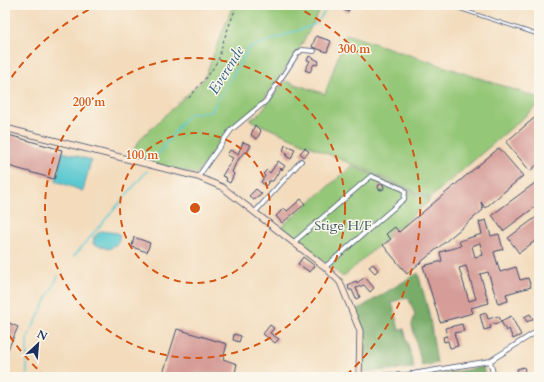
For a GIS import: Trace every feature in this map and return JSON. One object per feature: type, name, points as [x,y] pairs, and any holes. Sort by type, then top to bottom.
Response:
[{"type":"street","points":[[198,177],[231,130],[266,101],[297,54],[302,50],[314,51]]},
{"type":"street","points":[[5,128],[198,177],[222,187],[294,242],[325,267],[340,282],[360,331],[359,377],[406,375],[490,361],[539,330]]},
{"type":"street","points":[[255,212],[302,161]]},
{"type":"street","points":[[294,242],[371,176],[403,189],[405,192],[404,199],[325,267]]},
{"type":"street","points":[[490,361],[494,377]]},
{"type":"lane","points":[[448,5],[539,35]]},
{"type":"path","points":[[190,98],[212,70],[219,58],[222,42],[237,5]]},
{"type":"green space","points":[[233,5],[323,5],[298,51],[264,99],[254,110],[229,128],[197,174],[128,158],[142,137],[204,79]]},
{"type":"green space","points":[[346,34],[539,98],[539,104],[430,198],[250,120],[259,114],[285,81],[325,94]]},
{"type":"green space","name":"Stige H/F","points":[[352,166],[430,200],[343,277],[281,227]]},
{"type":"green space","points":[[418,273],[429,313],[437,363],[422,366],[412,325],[415,314],[408,297],[392,302],[399,330],[404,329],[414,368],[362,372],[365,332],[355,311]]},
{"type":"green space","points":[[483,367],[485,377],[426,377]]},
{"type":"water","points":[[63,152],[91,160],[83,191],[56,181]]},
{"type":"water","points":[[101,231],[117,233],[120,235],[118,243],[109,249],[93,244],[94,237]]},
{"type":"building","points":[[344,5],[351,5],[348,12],[342,9]]},
{"type":"building","points":[[316,36],[331,41],[327,52],[312,47]]},
{"type":"building","points":[[309,56],[319,61],[317,65],[314,64],[310,72],[305,70],[310,61],[307,60]]},
{"type":"building","points":[[539,114],[539,163],[530,171],[506,142]]},
{"type":"building","points":[[255,125],[261,131],[257,139],[251,135]]},
{"type":"building","points":[[5,134],[62,150],[54,179],[5,165]]},
{"type":"building","points":[[243,142],[251,145],[247,153],[244,152],[236,163],[232,172],[234,174],[230,183],[226,181],[227,178],[222,176],[233,158],[227,155],[230,150],[238,154]]},
{"type":"building","points":[[285,145],[295,149],[291,159],[286,156],[287,153],[283,151]]},
{"type":"building","points":[[305,148],[309,152],[304,157],[300,153]]},
{"type":"building","points":[[499,148],[523,176],[485,208],[481,202],[483,210],[407,274],[383,245],[391,239],[386,234],[395,227],[399,232]]},
{"type":"building","points":[[278,161],[285,166],[282,170],[281,168],[273,181],[269,181],[266,186],[261,182],[265,176],[263,174],[267,170],[270,173]]},
{"type":"building","points":[[539,180],[539,204],[503,231],[492,215]]},
{"type":"building","points":[[381,184],[384,187],[381,190],[378,187]]},
{"type":"building","points":[[256,189],[262,194],[254,200],[249,196]]},
{"type":"building","points":[[301,199],[305,204],[282,223],[276,216],[284,208],[287,211]]},
{"type":"building","points":[[539,215],[539,238],[519,253],[508,238]]},
{"type":"building","points":[[486,220],[491,236],[499,234],[503,249],[494,252],[500,272],[516,267],[520,280],[528,278],[531,287],[506,294],[508,301],[498,304],[488,272],[480,274],[489,303],[471,308],[473,313],[440,322],[423,266],[442,261],[440,252],[461,246],[459,241],[482,234],[479,222]],"holes":[[[480,243],[483,255],[475,257],[472,246]],[[466,266],[476,299],[469,301],[459,268]]]},
{"type":"building","points":[[134,237],[150,243],[147,252],[132,247]]},
{"type":"building","points":[[303,257],[315,266],[310,272],[298,264]]},
{"type":"building","points":[[373,264],[378,270],[375,273],[369,267]]},
{"type":"building","points":[[365,277],[374,288],[370,292],[364,285],[356,288],[360,297],[356,299],[352,290],[349,290],[348,285],[356,281],[357,283]]},
{"type":"building","points":[[486,313],[488,319],[499,316],[501,322],[490,325],[491,328],[484,330],[480,315]]},
{"type":"building","points":[[530,314],[533,319],[527,322],[524,317]]},
{"type":"building","points":[[511,316],[521,335],[513,339],[509,329],[506,331],[501,321]]},
{"type":"building","points":[[5,321],[18,327],[5,356]]},
{"type":"building","points":[[462,324],[464,331],[454,333],[458,346],[450,348],[448,341],[444,342],[443,337],[447,336],[445,328]]},
{"type":"building","points":[[270,325],[274,328],[270,333],[279,339],[275,343],[263,334]]},
{"type":"building","points":[[177,329],[227,344],[223,359],[237,364],[234,377],[162,377]]},
{"type":"building","points":[[234,334],[241,336],[239,342],[233,340]]},
{"type":"building","points":[[524,367],[526,376],[519,377],[517,369]]},
{"type":"waterway","name":"Everende","points":[[153,161],[186,117],[190,114],[211,112],[249,48],[316,24],[329,5]]},
{"type":"waterway","name":"Everende","points":[[74,256],[147,171]]},
{"type":"waterway","name":"Everende","points":[[27,377],[27,339],[58,276]]}]
